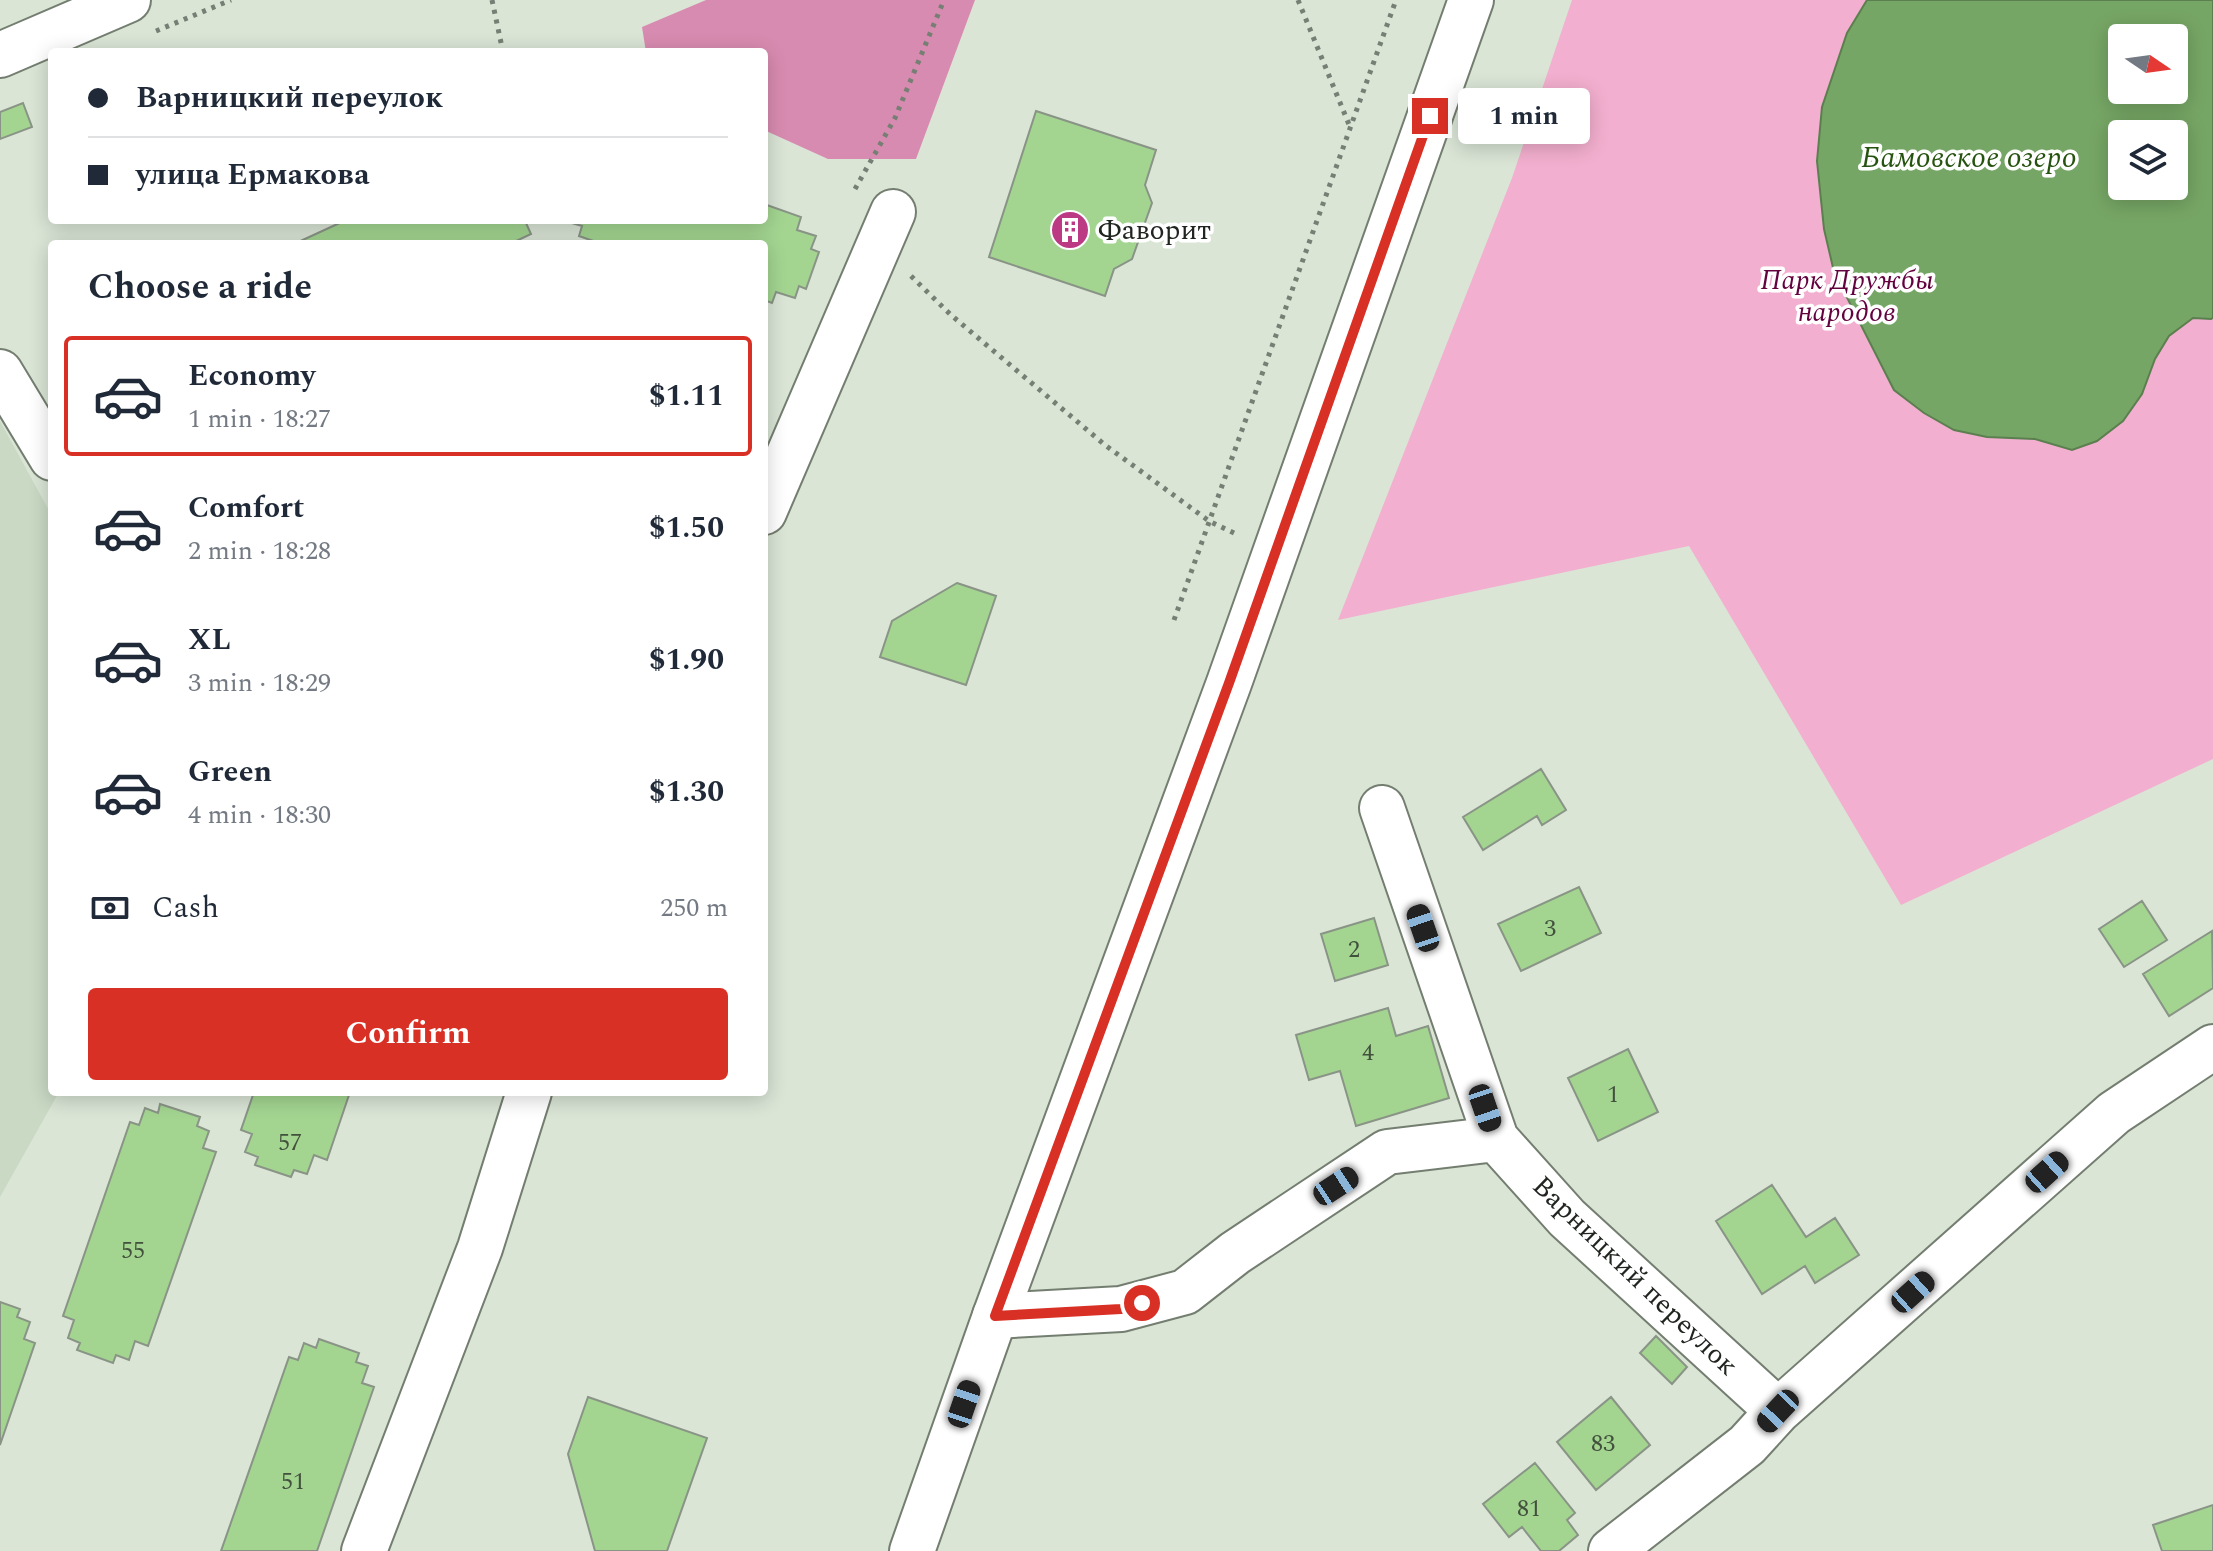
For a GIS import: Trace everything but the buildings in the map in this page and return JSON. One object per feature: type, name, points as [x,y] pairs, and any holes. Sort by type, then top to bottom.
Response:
[{"type":"street","points":[[912,1551],[1275,553],[1471,0]]},
{"type":"street","points":[[0,55],[20,32],[138,17]]},
{"type":"street","points":[[768,503],[886,228]]},
{"type":"street","points":[[0,372],[48,451]]},
{"type":"street","name":"Варницкий переулок","points":[[1382,808],[1496,1139],[1567,1218],[1778,1411]]},
{"type":"street","points":[[1611,1551],[1747,1445],[1778,1411],[2114,1113],[2213,1047]]},
{"type":"street","points":[[364,1551],[480,1248],[528,1096]]},
{"type":"street","points":[[995,1316],[1121,1309],[1185,1292],[1235,1253],[1387,1152],[1496,1139]]},
{"type":"path","points":[[138,17],[231,0]]},
{"type":"path","points":[[492,0],[502,48]]},
{"type":"path","points":[[851,197],[895,118],[944,0]]},
{"type":"path","points":[[1298,0],[1350,127]]},
{"type":"path","points":[[1174,620],[1396,0]]},
{"type":"path","points":[[886,228],[951,315],[1105,445],[1209,521],[1275,553]]},
{"type":"shaded area","points":[[706,0],[975,0],[916,159],[828,159],[768,132],[768,48],[645,48],[642,27]]},
{"type":"shaded area","points":[[0,421],[48,509],[48,1096],[57,1096],[0,1197]]},
{"type":"green space","name":"Парк Дружбы народов","points":[[1572,0],[2213,0],[2213,759],[1901,905],[1689,546],[1338,620],[1512,178]]},
{"type":"water","name":"Бамовское озеро","points":[[1867,0],[2213,0],[2213,318],[2193,318],[2169,336],[2155,359],[2142,394],[2123,421],[2097,441],[2072,450],[2035,439],[1987,437],[1954,430],[1924,413],[1894,390],[1834,272],[1824,229],[1817,161],[1822,107],[1847,33]]},
{"type":"place","name":"Фаворит","points":[[1070,230]]},
{"type":"route","points":[[1142,1303],[1121,1309],[995,1316],[1229,683],[1430,116]]}]
